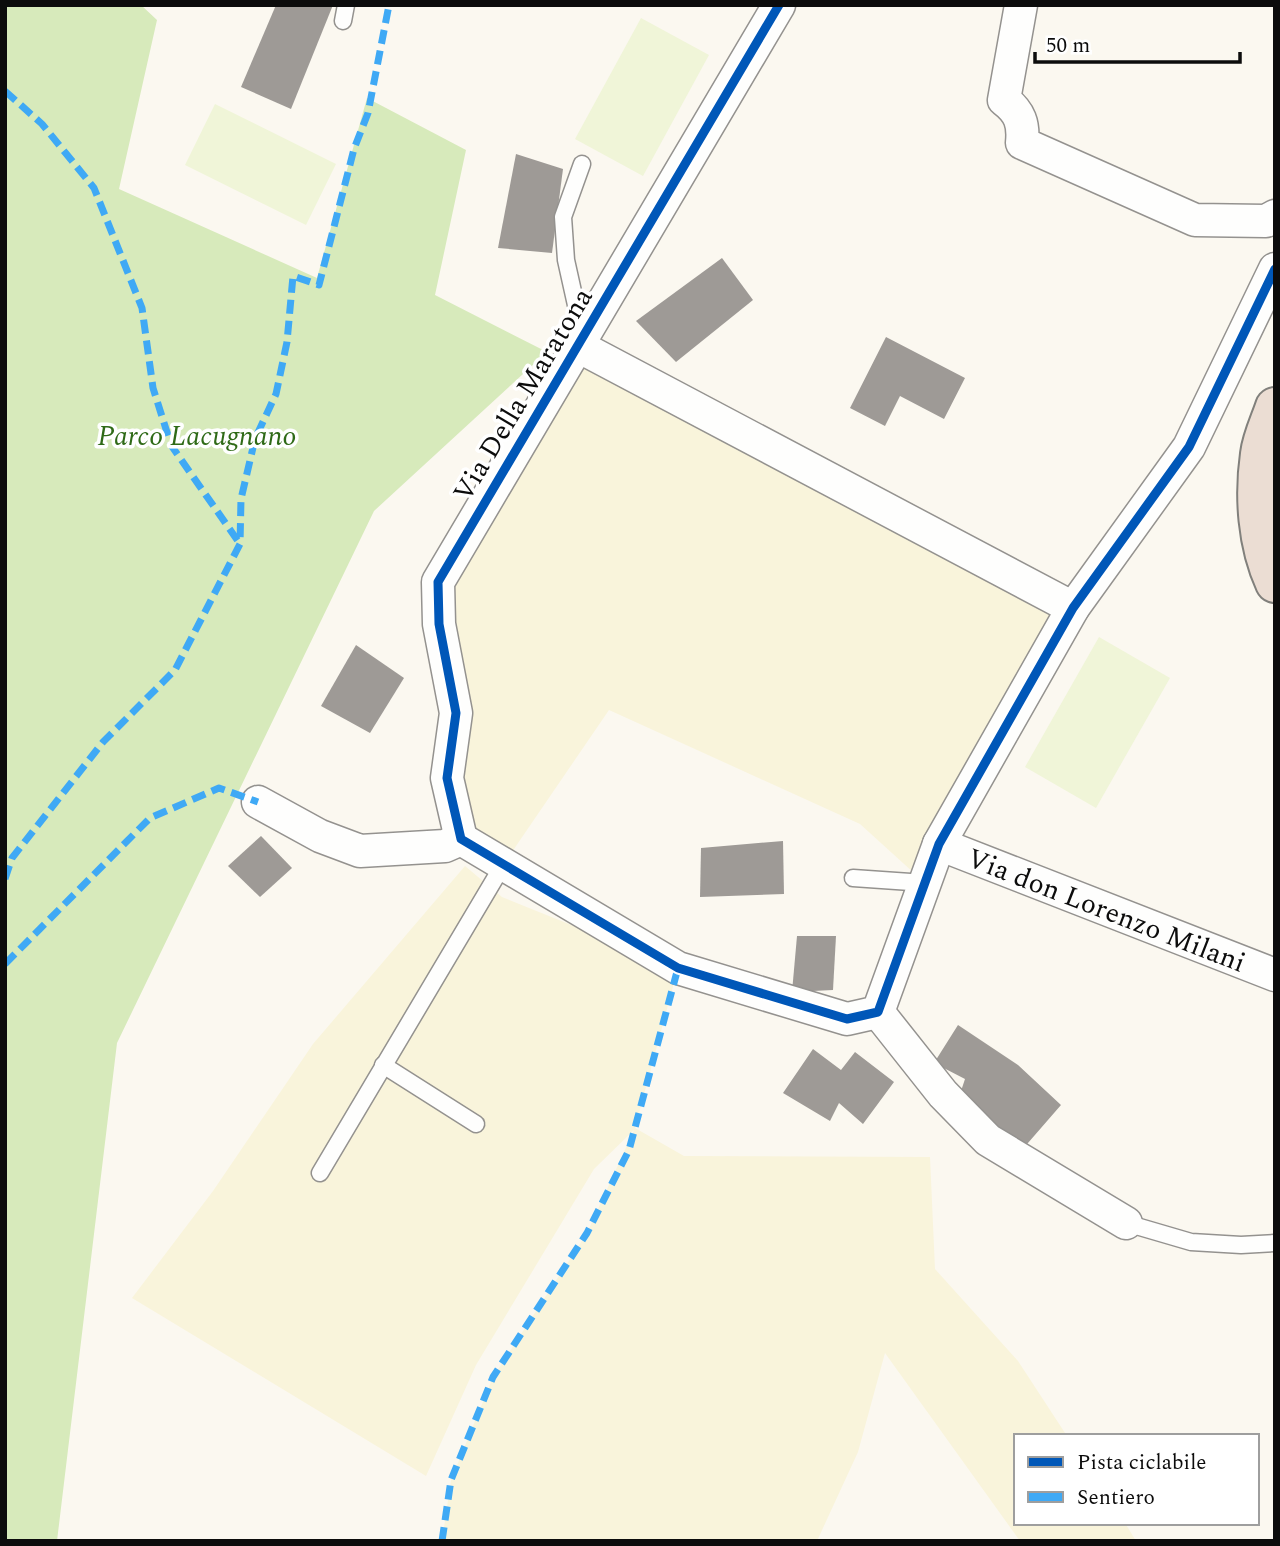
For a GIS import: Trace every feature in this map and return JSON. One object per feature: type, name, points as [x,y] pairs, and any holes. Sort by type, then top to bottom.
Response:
[{"type":"highway","points":[[1275,407],[1260,452],[1257,503],[1265,562],[1275,583]]},
{"type":"street","name":"Via Della Maratona","points":[[460,839],[447,778],[456,713],[439,624],[438,582],[779,5]]},
{"type":"street","points":[[1021,5],[1004,100],[1013,107],[1024,126],[1022,143],[1195,220],[1266,221],[1275,216]]},
{"type":"street","points":[[878,1012],[939,844],[1073,608],[1189,447],[1275,269]]},
{"type":"street","points":[[578,346],[1073,608]]},
{"type":"street","points":[[258,802],[320,836],[360,851],[445,846],[460,839],[678,968],[847,1020],[878,1012]]},
{"type":"street","name":"Via don Lorenzo Milani","points":[[939,844],[1275,975]]},
{"type":"street","points":[[878,1012],[943,1094],[988,1140],[1126,1223]]},
{"type":"lane","points":[[582,164],[563,217],[566,260],[576,305],[594,318]]},
{"type":"lane","points":[[320,1173],[503,864]]},
{"type":"lane","points":[[853,878],[925,883]]},
{"type":"lane","points":[[383,1065],[476,1124]]},
{"type":"lane","points":[[1126,1223],[1191,1242],[1241,1245],[1275,1243]]},
{"type":"shaded area","points":[[578,346],[1057,612],[925,883],[860,824],[609,710],[503,865],[461,839],[438,582]]},
{"type":"shaded area","points":[[465,866],[502,897],[678,968],[635,1128],[684,1156],[930,1157],[935,1269],[1018,1361],[1066,1434],[1014,1434],[1014,1525],[1126,1525],[1136,1541],[1020,1541],[885,1353],[858,1452],[817,1541],[442,1541],[451,1480],[493,1377],[587,1233],[634,1130],[594,1169],[476,1365],[426,1476],[132,1298],[213,1191],[313,1044]]},
{"type":"green space","name":"Parco Lacugnano","points":[[5,5],[141,5],[157,20],[119,189],[317,278],[367,98],[466,150],[435,295],[547,352],[374,511],[117,1043],[57,1541],[5,1541]]},
{"type":"green space","points":[[641,18],[709,55],[643,176],[575,139]]},
{"type":"green space","points":[[215,104],[336,164],[306,225],[185,165]]},
{"type":"green space","points":[[1099,637],[1170,678],[1096,808],[1025,767]]},
{"type":"building","points":[[276,5],[333,5],[291,109],[241,87]]},
{"type":"building","points":[[516,154],[563,169],[552,253],[498,248]]},
{"type":"building","points":[[722,258],[753,300],[676,362],[636,321]]},
{"type":"building","points":[[886,337],[965,378],[944,419],[900,396],[885,426],[850,408]]},
{"type":"building","points":[[356,645],[404,678],[370,733],[321,706]]},
{"type":"building","points":[[261,836],[292,868],[260,897],[228,866]]},
{"type":"building","points":[[783,841],[784,894],[700,897],[701,848]]},
{"type":"building","points":[[797,936],[836,936],[833,990],[792,992]]},
{"type":"building","points":[[958,1025],[1018,1065],[1061,1105],[1021,1151],[961,1091],[965,1079],[934,1063]]},
{"type":"building","points":[[813,1049],[841,1070],[855,1052],[894,1082],[863,1124],[839,1103],[830,1121],[783,1093]]},
{"type":"marked path","points":[[5,879],[12,858],[103,742],[175,670],[240,544],[241,499],[255,439],[276,394],[287,342],[293,276],[319,285],[354,149],[368,113],[389,5]]},
{"type":"marked path","points":[[5,91],[42,124],[94,188],[142,308],[153,388],[171,445],[240,544]]},
{"type":"marked path","points":[[5,964],[150,818],[219,788],[258,802]]},
{"type":"marked path","points":[[442,1541],[451,1480],[493,1377],[587,1233],[629,1150],[678,968]]},
{"type":"cycle path","points":[[779,5],[438,582],[439,624],[456,713],[447,778],[461,839],[678,968],[847,1019],[878,1012],[939,844],[1073,608],[1189,447],[1275,269]]}]
